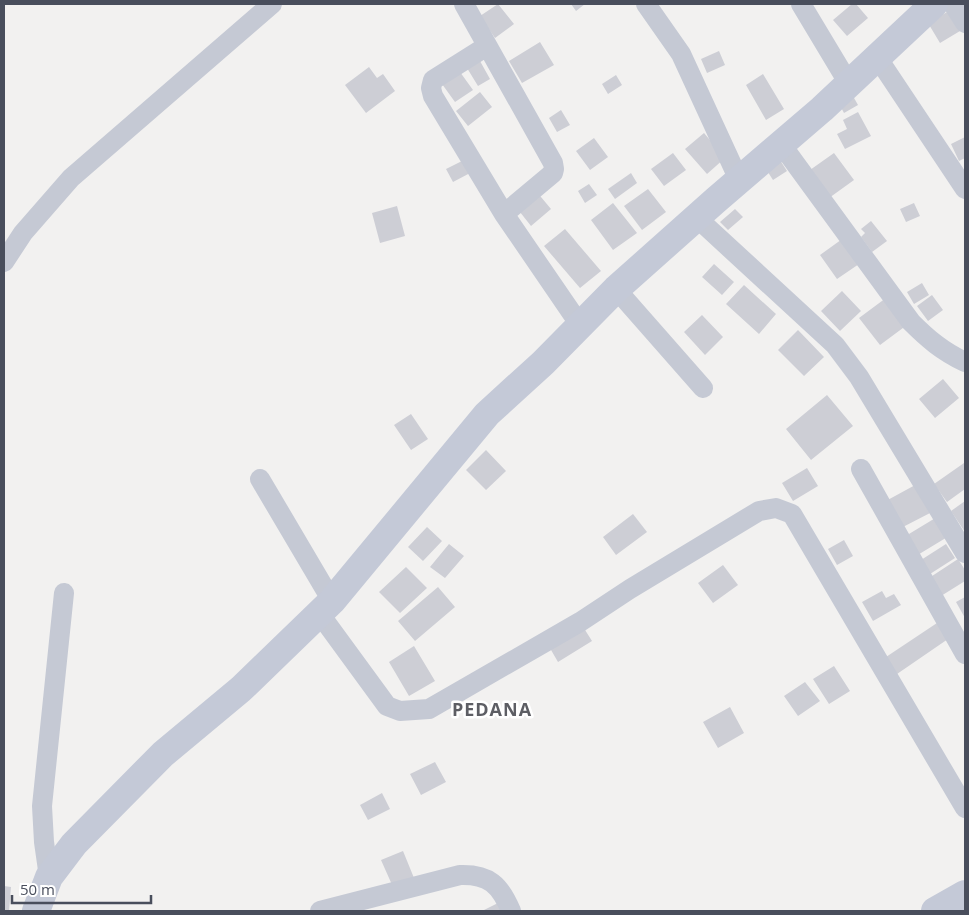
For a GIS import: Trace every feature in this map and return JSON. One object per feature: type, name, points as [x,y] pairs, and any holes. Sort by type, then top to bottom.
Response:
[{"type":"street","points":[[4,262],[23,233],[71,178],[272,4]]},
{"type":"street","points":[[464,4],[553,163],[553,173],[504,214]]},
{"type":"street","points":[[646,4],[681,54],[739,180]]},
{"type":"street","points":[[801,4],[849,84]]},
{"type":"street","points":[[36,911],[49,877],[74,844],[163,754],[240,689],[326,607],[487,414],[543,363],[616,289],[696,217],[822,109],[934,4]]},
{"type":"street","points":[[953,4],[965,23]]},
{"type":"street","points":[[487,46],[433,80],[431,88],[433,96],[504,214],[580,325]]},
{"type":"street","points":[[876,58],[965,189]]},
{"type":"street","points":[[781,144],[911,322],[947,354],[965,362]]},
{"type":"street","points":[[696,217],[835,345],[859,377],[965,553]]},
{"type":"street","points":[[616,289],[703,388]]},
{"type":"street","points":[[861,469],[965,654]]},
{"type":"street","points":[[260,479],[326,607],[387,706],[400,711],[429,709],[580,622],[630,589],[759,511],[776,508],[792,514],[965,808]]},
{"type":"street","points":[[49,877],[44,842],[42,806],[64,594]]},
{"type":"street","points":[[320,911],[460,875],[474,874],[492,881],[511,911]]},
{"type":"street","points":[[935,911],[965,894]]},
{"type":"building","points":[[498,4],[514,24],[495,38],[480,16]]},
{"type":"building","points":[[571,4],[585,4],[576,11]]},
{"type":"building","points":[[852,4],[856,4],[868,18],[847,36],[833,20]]},
{"type":"building","points":[[954,8],[965,28],[940,43],[928,23]]},
{"type":"building","points":[[540,42],[554,65],[522,83],[509,61]]},
{"type":"building","points":[[719,51],[725,65],[707,73],[701,59]]},
{"type":"building","points":[[480,61],[490,79],[478,86],[467,68]]},
{"type":"building","points":[[369,67],[377,78],[383,74],[395,91],[366,113],[345,85]]},
{"type":"building","points":[[460,72],[473,90],[455,102],[442,84]]},
{"type":"building","points":[[763,74],[784,109],[766,120],[746,85]]},
{"type":"building","points":[[616,75],[622,85],[608,94],[602,84]]},
{"type":"building","points":[[849,89],[858,105],[844,113],[835,96]]},
{"type":"building","points":[[480,92],[492,107],[468,126],[456,111]]},
{"type":"building","points":[[561,110],[570,125],[557,132],[549,118]]},
{"type":"building","points":[[858,112],[871,136],[845,149],[837,134],[847,129],[843,120]]},
{"type":"building","points":[[704,133],[725,158],[707,174],[685,149]]},
{"type":"building","points":[[965,137],[965,158],[959,161],[951,144]]},
{"type":"building","points":[[594,138],[608,157],[590,170],[576,151]]},
{"type":"building","points":[[673,153],[686,170],[664,186],[651,169]]},
{"type":"building","points":[[834,153],[854,180],[829,198],[810,170]]},
{"type":"building","points":[[778,157],[787,171],[773,180],[764,166]]},
{"type":"building","points":[[464,160],[472,172],[453,182],[446,169]]},
{"type":"building","points":[[631,173],[637,183],[615,199],[608,189]]},
{"type":"building","points":[[589,184],[597,195],[585,203],[578,191]]},
{"type":"building","points":[[648,189],[666,212],[642,230],[624,206]]},
{"type":"building","points":[[536,191],[551,209],[531,226],[516,207]]},
{"type":"building","points":[[613,203],[637,233],[613,250],[591,220]]},
{"type":"building","points":[[914,203],[920,216],[906,222],[900,209]]},
{"type":"building","points":[[397,206],[405,236],[380,243],[372,213]]},
{"type":"building","points":[[735,209],[743,217],[728,230],[720,222]]},
{"type":"building","points":[[871,221],[887,241],[872,252],[861,237],[865,233],[861,229]]},
{"type":"building","points":[[565,229],[601,271],[580,288],[544,246]]},
{"type":"building","points":[[845,237],[859,264],[837,279],[820,255]]},
{"type":"building","points":[[714,264],[734,282],[722,295],[702,277]]},
{"type":"building","points":[[922,283],[929,295],[914,304],[907,292]]},
{"type":"building","points":[[744,285],[776,314],[759,334],[726,304]]},
{"type":"building","points":[[842,291],[861,311],[840,331],[821,311]]},
{"type":"building","points":[[890,295],[911,322],[880,345],[859,318]]},
{"type":"building","points":[[932,295],[943,310],[928,321],[917,306]]},
{"type":"building","points":[[702,315],[723,337],[705,355],[684,332]]},
{"type":"building","points":[[798,330],[824,357],[804,376],[778,350]]},
{"type":"building","points":[[943,379],[959,398],[935,418],[919,399]]},
{"type":"building","points":[[827,395],[853,426],[811,460],[786,429]]},
{"type":"building","points":[[411,414],[428,439],[411,450],[394,425]]},
{"type":"building","points":[[486,450],[506,471],[486,490],[466,470]]},
{"type":"building","points":[[964,463],[965,489],[947,502],[934,484]]},
{"type":"building","points":[[807,468],[818,486],[793,501],[782,483]]},
{"type":"building","points":[[917,484],[932,512],[899,529],[884,502]]},
{"type":"building","points":[[965,501],[965,532],[951,511]]},
{"type":"building","points":[[633,514],[647,532],[616,555],[603,537]]},
{"type":"building","points":[[937,517],[949,536],[916,556],[904,537]]},
{"type":"building","points":[[427,527],[442,541],[423,561],[408,547]]},
{"type":"building","points":[[844,540],[853,556],[837,565],[828,549]]},
{"type":"building","points":[[449,544],[464,556],[445,578],[430,567]]},
{"type":"building","points":[[946,544],[955,558],[930,574],[921,560]]},
{"type":"building","points":[[958,559],[965,570],[965,581],[941,596],[929,578]]},
{"type":"building","points":[[723,565],[738,585],[713,603],[698,583]]},
{"type":"building","points":[[406,567],[427,588],[400,613],[379,592]]},
{"type":"building","points":[[438,587],[455,607],[415,641],[398,621]]},
{"type":"building","points":[[882,591],[886,598],[894,594],[901,605],[873,621],[862,602]]},
{"type":"building","points":[[965,597],[965,618],[956,602]]},
{"type":"building","points":[[580,622],[592,641],[558,662],[547,643]]},
{"type":"building","points":[[937,623],[948,639],[897,674],[886,657]]},
{"type":"building","points":[[414,646],[435,681],[409,696],[389,662]]},
{"type":"building","points":[[834,666],[850,691],[829,704],[813,679]]},
{"type":"building","points":[[805,682],[820,701],[798,716],[784,696]]},
{"type":"building","points":[[730,707],[744,733],[718,748],[703,722]]},
{"type":"building","points":[[435,762],[446,782],[421,795],[410,774]]},
{"type":"building","points":[[382,793],[390,809],[368,820],[360,805]]},
{"type":"building","points":[[403,851],[414,878],[393,887],[381,860]]},
{"type":"building","points":[[4,886],[11,887],[9,911],[4,911]]},
{"type":"building","points":[[500,902],[505,911],[484,911],[484,910]]},
{"type":"district","name":"PEDANA","points":[[492,709]]}]
